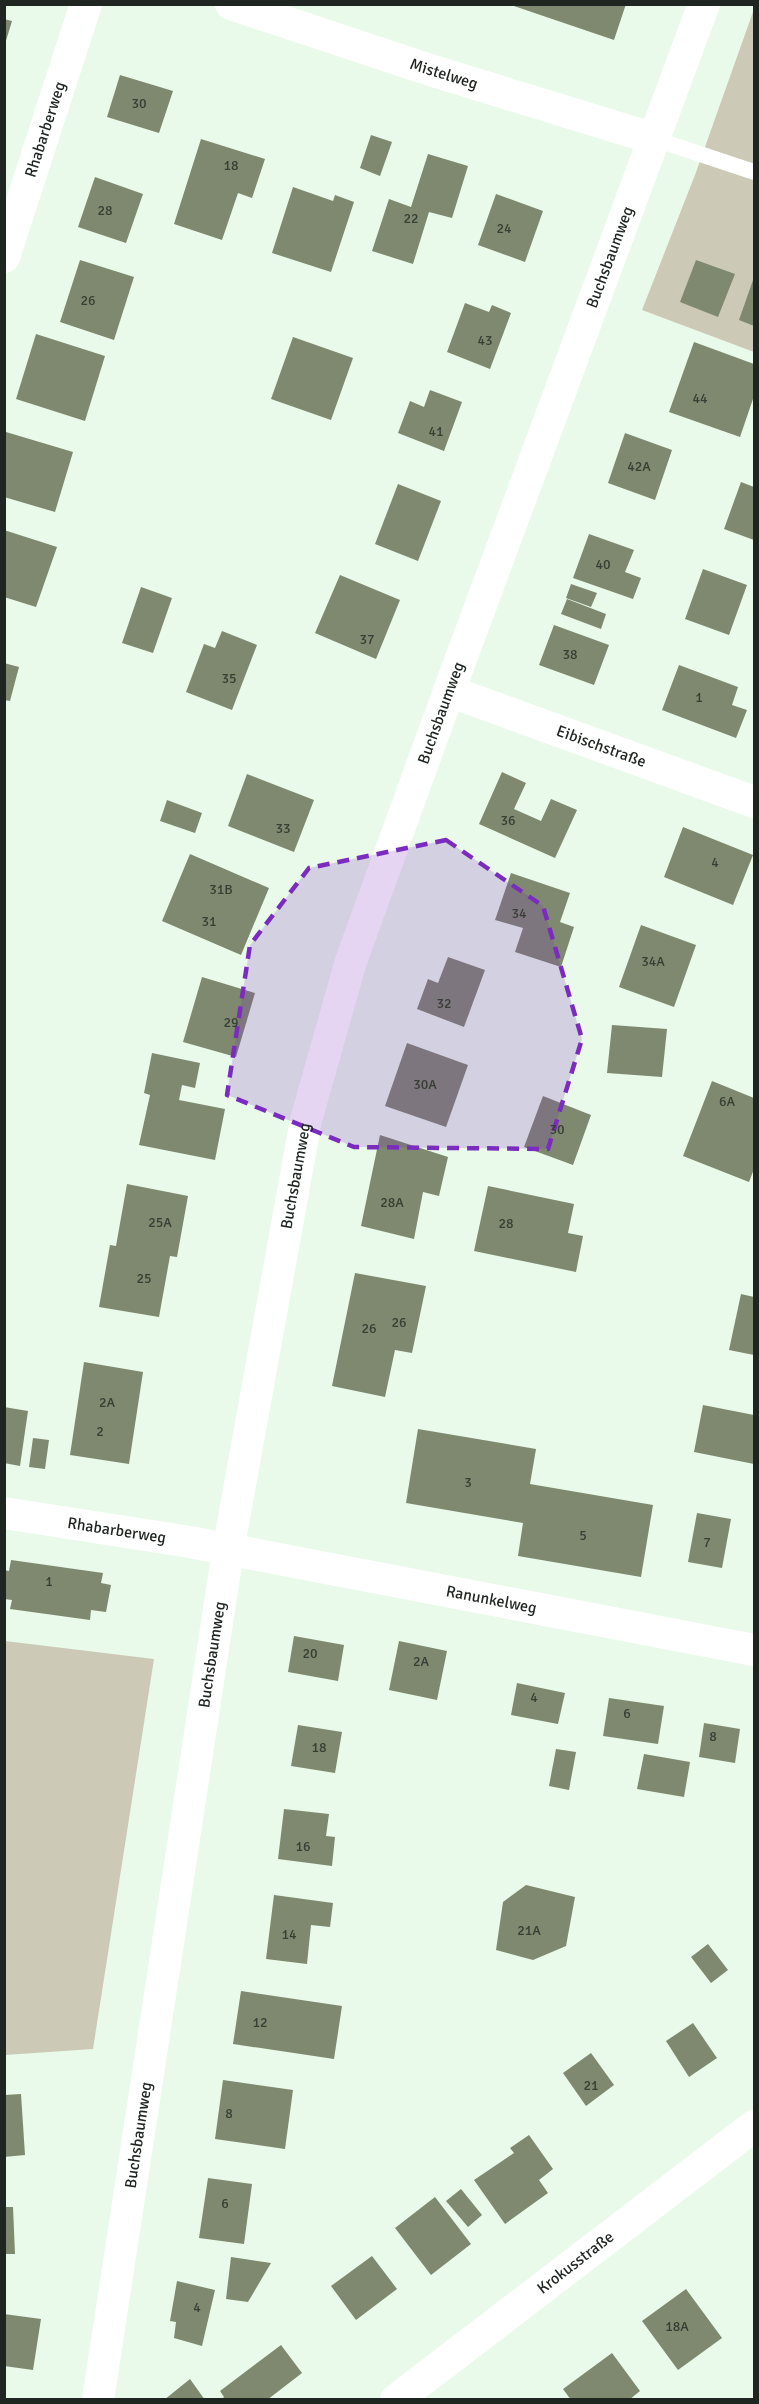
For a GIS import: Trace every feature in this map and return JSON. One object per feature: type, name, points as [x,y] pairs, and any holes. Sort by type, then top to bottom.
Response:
[{"type":"street","name":"Rhabarberweg","points":[[4,257],[86,4]]},
{"type":"street","name":"Mistelweg","points":[[231,4],[428,69],[655,139]]},
{"type":"street","name":"Buchsbaumweg","points":[[98,2400],[228,1551],[306,1120],[351,962],[704,4]]},
{"type":"street","name":"Eibischstraße","points":[[449,691],[754,802]]},
{"type":"street","name":"Rhabarberweg","points":[[4,1513],[190,1542],[228,1551]]},
{"type":"street","name":"Ranunkelweg","points":[[228,1551],[754,1650]]},
{"type":"street","name":"Krokusstraße","points":[[396,2400],[754,2126]]},
{"type":"lane","points":[[655,139],[754,172]]},
{"type":"highlighted area","points":[[446,840],[543,906],[582,1039],[548,1149],[354,1147],[227,1095],[250,945],[309,868]]},
{"type":"shaded area","points":[[754,9],[754,352],[642,310],[695,175]]},
{"type":"shaded area","points":[[5,1641],[154,1659],[93,2049],[5,2055]]},
{"type":"building","points":[[508,4],[626,4],[614,40]]},
{"type":"building","points":[[4,19],[12,21],[5,44],[4,44]]},
{"type":"building","points":[[120,75],[173,91],[159,133],[107,117]]},
{"type":"building","points":[[371,135],[392,142],[380,176],[360,168]]},
{"type":"building","points":[[201,139],[265,159],[252,198],[238,193],[222,240],[174,224]]},
{"type":"building","points":[[428,154],[468,166],[452,218],[429,212],[413,264],[372,251],[389,199],[411,207]]},
{"type":"building","points":[[95,177],[143,194],[126,243],[78,227]]},
{"type":"building","points":[[293,187],[333,201],[335,195],[354,202],[331,272],[272,253]]},
{"type":"building","points":[[496,194],[543,211],[525,262],[478,245]]},
{"type":"building","points":[[80,260],[134,277],[114,340],[60,322]]},
{"type":"building","points":[[696,260],[735,274],[718,317],[680,302]]},
{"type":"building","points":[[754,281],[754,326],[739,320]]},
{"type":"building","points":[[465,303],[489,312],[492,305],[511,313],[490,369],[447,352]]},
{"type":"building","points":[[36,334],[105,356],[85,421],[16,399]]},
{"type":"building","points":[[293,337],[353,358],[331,420],[271,399]]},
{"type":"building","points":[[694,342],[754,364],[754,396],[740,437],[669,412]]},
{"type":"building","points":[[430,390],[462,402],[444,451],[398,433],[410,401],[424,407]]},
{"type":"building","points":[[6,432],[73,452],[55,512],[4,497]]},
{"type":"building","points":[[625,433],[672,450],[655,500],[608,483]]},
{"type":"building","points":[[741,482],[754,487],[754,540],[724,529]]},
{"type":"building","points":[[398,484],[441,501],[418,561],[375,544]]},
{"type":"building","points":[[4,530],[57,547],[36,607],[4,597]]},
{"type":"building","points":[[589,534],[634,550],[625,572],[641,578],[633,599],[573,578]]},
{"type":"building","points":[[703,569],[747,585],[729,635],[685,619]]},
{"type":"building","points":[[340,575],[400,600],[376,659],[315,633]]},
{"type":"building","points":[[571,584],[597,593],[591,607],[566,598]]},
{"type":"building","points":[[141,587],[172,598],[153,653],[122,643]]},
{"type":"building","points":[[567,599],[606,614],[601,629],[561,614]]},
{"type":"building","points":[[554,625],[609,645],[594,685],[539,665]]},
{"type":"building","points":[[222,631],[257,645],[232,710],[186,692],[204,644],[215,648]]},
{"type":"building","points":[[4,663],[19,667],[10,701],[4,700]]},
{"type":"building","points":[[679,665],[738,687],[732,705],[747,710],[736,738],[662,710]]},
{"type":"building","points":[[502,772],[526,783],[514,809],[541,821],[551,799],[577,810],[555,858],[479,824]]},
{"type":"building","points":[[247,774],[314,800],[294,852],[228,826]]},
{"type":"building","points":[[167,800],[202,813],[195,833],[160,821]]},
{"type":"building","points":[[683,827],[753,855],[733,905],[664,877]]},
{"type":"building","points":[[190,854],[269,888],[241,955],[162,921]]},
{"type":"building","points":[[511,873],[570,893],[560,922],[574,927],[561,967],[515,952],[523,928],[495,920]]},
{"type":"building","points":[[641,925],[696,945],[674,1007],[619,987]]},
{"type":"building","points":[[448,957],[485,970],[464,1027],[417,1009],[428,979],[438,983]]},
{"type":"building","points":[[202,977],[255,993],[236,1057],[183,1042]]},
{"type":"building","points":[[612,1025],[667,1029],[662,1077],[607,1073]]},
{"type":"building","points":[[407,1043],[468,1065],[446,1127],[385,1106]]},
{"type":"building","points":[[152,1053],[200,1063],[195,1088],[182,1085],[179,1100],[225,1109],[215,1160],[139,1145],[150,1095],[144,1093]]},
{"type":"building","points":[[712,1081],[754,1098],[754,1169],[749,1182],[683,1156]]},
{"type":"building","points":[[543,1096],[591,1115],[573,1165],[524,1147]]},
{"type":"building","points":[[380,1135],[448,1157],[439,1196],[423,1192],[414,1239],[361,1226]]},
{"type":"building","points":[[127,1184],[188,1196],[177,1257],[170,1256],[159,1317],[99,1307],[110,1245],[116,1246]]},
{"type":"building","points":[[488,1186],[574,1204],[568,1233],[583,1236],[576,1272],[474,1251]]},
{"type":"building","points":[[355,1273],[426,1286],[412,1353],[395,1350],[385,1397],[332,1386]]},
{"type":"building","points":[[741,1294],[754,1297],[754,1355],[729,1350]]},
{"type":"building","points":[[84,1362],[143,1372],[129,1464],[70,1455]]},
{"type":"building","points":[[703,1405],[754,1415],[754,1464],[694,1452]]},
{"type":"building","points":[[4,1407],[28,1411],[20,1466],[4,1463]]},
{"type":"building","points":[[418,1429],[536,1449],[530,1484],[653,1505],[641,1577],[518,1556],[523,1523],[406,1503]]},
{"type":"building","points":[[33,1438],[49,1440],[45,1469],[29,1467]]},
{"type":"building","points":[[697,1513],[731,1519],[722,1568],[688,1562]]},
{"type":"building","points":[[11,1560],[103,1573],[101,1583],[111,1585],[106,1612],[91,1610],[90,1620],[10,1609],[12,1600],[4,1599],[4,1570],[9,1571]]},
{"type":"building","points":[[294,1636],[344,1645],[338,1681],[288,1672]]},
{"type":"building","points":[[399,1641],[447,1651],[437,1700],[389,1690]]},
{"type":"building","points":[[517,1683],[565,1693],[558,1724],[511,1715]]},
{"type":"building","points":[[609,1698],[664,1706],[658,1744],[603,1736]]},
{"type":"building","points":[[704,1723],[740,1729],[735,1763],[699,1757]]},
{"type":"building","points":[[298,1725],[342,1732],[335,1773],[291,1766]]},
{"type":"building","points":[[556,1749],[576,1752],[569,1790],[549,1786]]},
{"type":"building","points":[[644,1754],[690,1762],[684,1797],[637,1789]]},
{"type":"building","points":[[284,1809],[329,1814],[326,1836],[335,1837],[332,1866],[278,1859]]},
{"type":"building","points":[[526,1885],[575,1897],[566,1946],[533,1960],[496,1950],[503,1902]]},
{"type":"building","points":[[274,1895],[333,1903],[330,1927],[311,1925],[307,1964],[266,1959]]},
{"type":"building","points":[[708,1944],[728,1970],[711,1983],[691,1957]]},
{"type":"building","points":[[241,1991],[342,2006],[334,2059],[233,2044]]},
{"type":"building","points":[[693,2023],[717,2058],[689,2077],[666,2041]]},
{"type":"building","points":[[591,2053],[614,2085],[586,2106],[563,2073]]},
{"type":"building","points":[[223,2080],[293,2090],[285,2149],[215,2139]]},
{"type":"building","points":[[21,2094],[25,2155],[4,2157],[4,2095]]},
{"type":"building","points":[[529,2135],[553,2169],[539,2180],[548,2193],[505,2224],[474,2180],[514,2153],[510,2148]]},
{"type":"building","points":[[208,2178],[252,2184],[244,2244],[199,2238]]},
{"type":"building","points":[[461,2189],[482,2215],[468,2227],[446,2201]]},
{"type":"building","points":[[435,2197],[471,2244],[431,2275],[395,2228]]},
{"type":"building","points":[[4,2207],[13,2207],[15,2254],[4,2254]]},
{"type":"building","points":[[372,2256],[397,2289],[356,2320],[331,2286]]},
{"type":"building","points":[[231,2257],[271,2263],[248,2302],[226,2299]]},
{"type":"building","points":[[177,2281],[215,2290],[202,2346],[174,2338],[176,2322],[170,2321]]},
{"type":"building","points":[[686,2289],[722,2338],[678,2370],[642,2321]]},
{"type":"building","points":[[4,2314],[41,2319],[33,2370],[4,2366]]},
{"type":"building","points":[[281,2345],[302,2373],[267,2400],[221,2400],[224,2397],[220,2391]]},
{"type":"building","points":[[612,2353],[640,2391],[629,2400],[571,2400],[563,2389]]},
{"type":"building","points":[[190,2379],[205,2400],[164,2400]]}]
